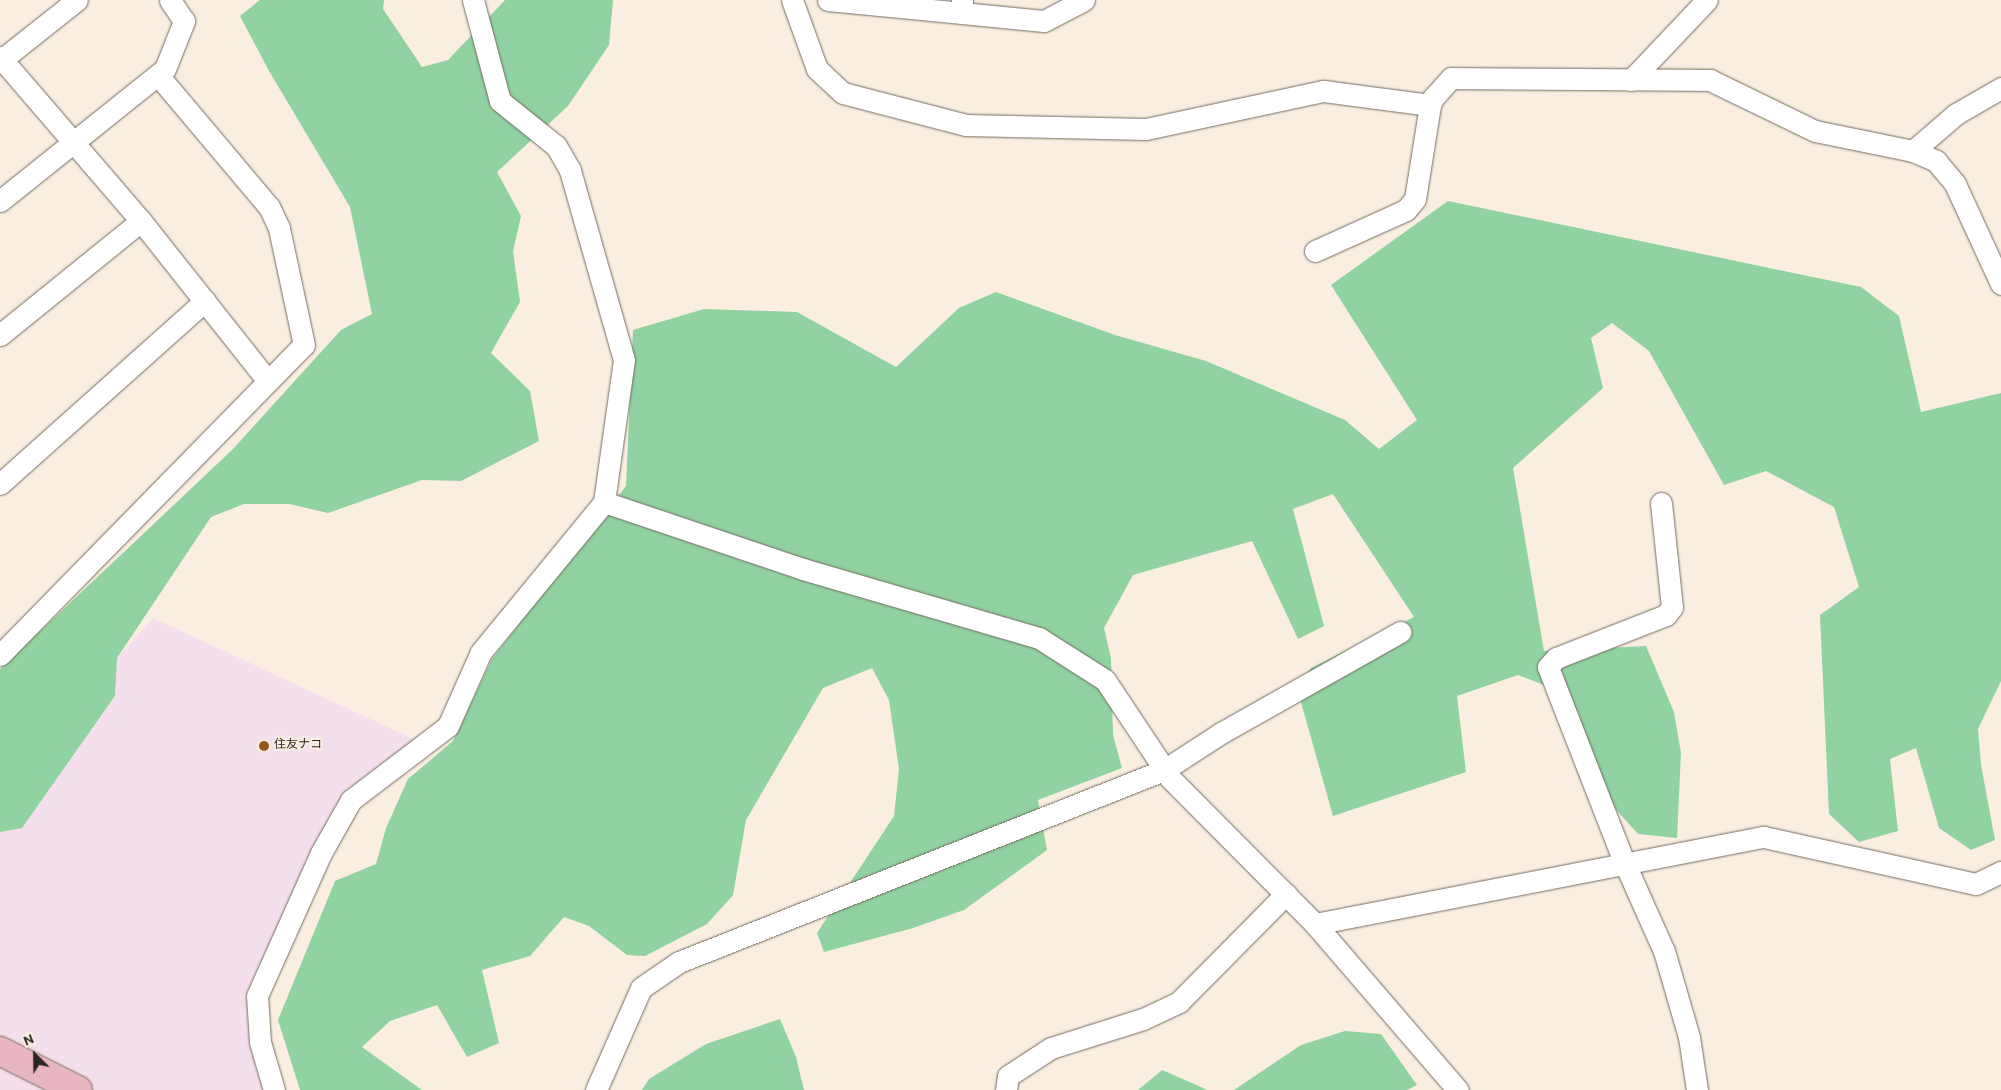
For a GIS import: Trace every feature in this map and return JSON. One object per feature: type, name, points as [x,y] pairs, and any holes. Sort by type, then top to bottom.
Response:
[{"type":"main road","points":[[0,1051],[78,1090]]},
{"type":"street","points":[[76,0],[1,59],[140,221],[268,381]]},
{"type":"street","points":[[0,201],[166,69],[184,21],[170,0]]},
{"type":"street","points":[[274,1090],[260,1042],[257,996],[321,853],[351,800],[448,726],[481,652],[604,502],[624,360],[570,170],[556,146],[500,101],[473,0]]},
{"type":"street","points":[[792,0],[817,69],[843,93],[966,125],[1146,129],[1324,91],[1430,105]]},
{"type":"street","points":[[828,0],[962,6],[1044,21],[1084,0]]},
{"type":"street","points":[[1632,80],[1706,0]]},
{"type":"street","points":[[3,645],[304,345],[279,228],[269,207],[158,75]]},
{"type":"street","points":[[1315,251],[1406,210],[1415,199],[1430,105],[1433,98],[1451,78],[1710,80],[1815,131],[1913,151],[1936,161],[1955,184],[2001,284]]},
{"type":"street","points":[[1913,151],[1956,114],[2001,88]]},
{"type":"street","points":[[0,335],[140,221]]},
{"type":"street","points":[[0,484],[205,301]]},
{"type":"street","points":[[604,502],[803,569],[1039,638],[1105,680],[1164,770],[1315,924],[1458,1090]]},
{"type":"street","points":[[1660,503],[1672,607],[1666,615],[1556,658],[1548,667],[1625,864],[1664,951],[1690,1037],[1696,1090]]},
{"type":"street","points":[[596,1090],[641,988],[679,962],[1164,770],[1221,734],[1400,632]]},
{"type":"street","points":[[1315,924],[1764,837],[1976,884],[2001,872]]},
{"type":"street","points":[[1006,1090],[1008,1076],[1051,1048],[1143,1019],[1179,1002],[1286,894]]},
{"type":"shaded area","points":[[153,618],[422,743],[351,800],[257,996],[274,1090],[0,1090],[0,832],[22,827],[115,697],[117,658]]},
{"type":"green space","points":[[260,0],[384,0],[383,9],[422,67],[448,60],[505,0],[613,0],[609,45],[568,106],[497,172],[521,216],[513,251],[520,302],[491,353],[530,391],[539,441],[461,481],[422,480],[328,513],[289,504],[244,504],[211,517],[117,658],[115,696],[22,828],[0,832],[0,669],[233,449],[341,330],[372,314],[350,207],[269,71],[240,16]]},
{"type":"green space","points":[[1448,201],[1861,287],[1899,316],[1921,412],[2001,393],[2001,681],[1978,729],[1981,765],[1995,840],[1971,850],[1939,828],[1916,748],[1890,759],[1898,831],[1859,842],[1829,814],[1820,615],[1859,587],[1834,507],[1766,471],[1724,485],[1649,351],[1612,323],[1591,338],[1603,388],[1513,468],[1544,651],[1646,646],[1674,712],[1681,753],[1677,838],[1638,834],[1610,803],[1544,685],[1518,675],[1457,696],[1466,772],[1333,816],[1297,688],[1311,668],[1414,617],[1333,494],[1293,509],[1324,626],[1298,639],[1252,541],[1133,575],[1104,628],[1111,658],[1113,735],[1122,768],[1038,800],[1047,850],[964,910],[913,928],[824,952],[817,933],[894,816],[899,769],[889,700],[872,668],[823,688],[746,820],[733,895],[707,924],[645,956],[627,955],[589,926],[564,917],[530,956],[482,970],[499,1043],[467,1057],[437,1005],[390,1021],[362,1047],[422,1090],[300,1090],[278,1020],[335,881],[376,864],[386,828],[408,779],[453,741],[492,659],[626,486],[633,330],[704,309],[797,312],[896,367],[959,308],[996,292],[1115,335],[1206,361],[1345,420],[1379,449],[1417,420],[1331,285]]},
{"type":"green space","points":[[780,1019],[796,1057],[804,1090],[642,1090],[649,1079],[706,1044]]},
{"type":"green space","points":[[1345,1031],[1381,1034],[1417,1085],[1407,1090],[1234,1090],[1301,1045]]},
{"type":"green space","points":[[1162,1070],[1201,1087],[1207,1090],[1138,1090]]},
{"type":"place","name":"住友ナコ","points":[[264,746]]}]
